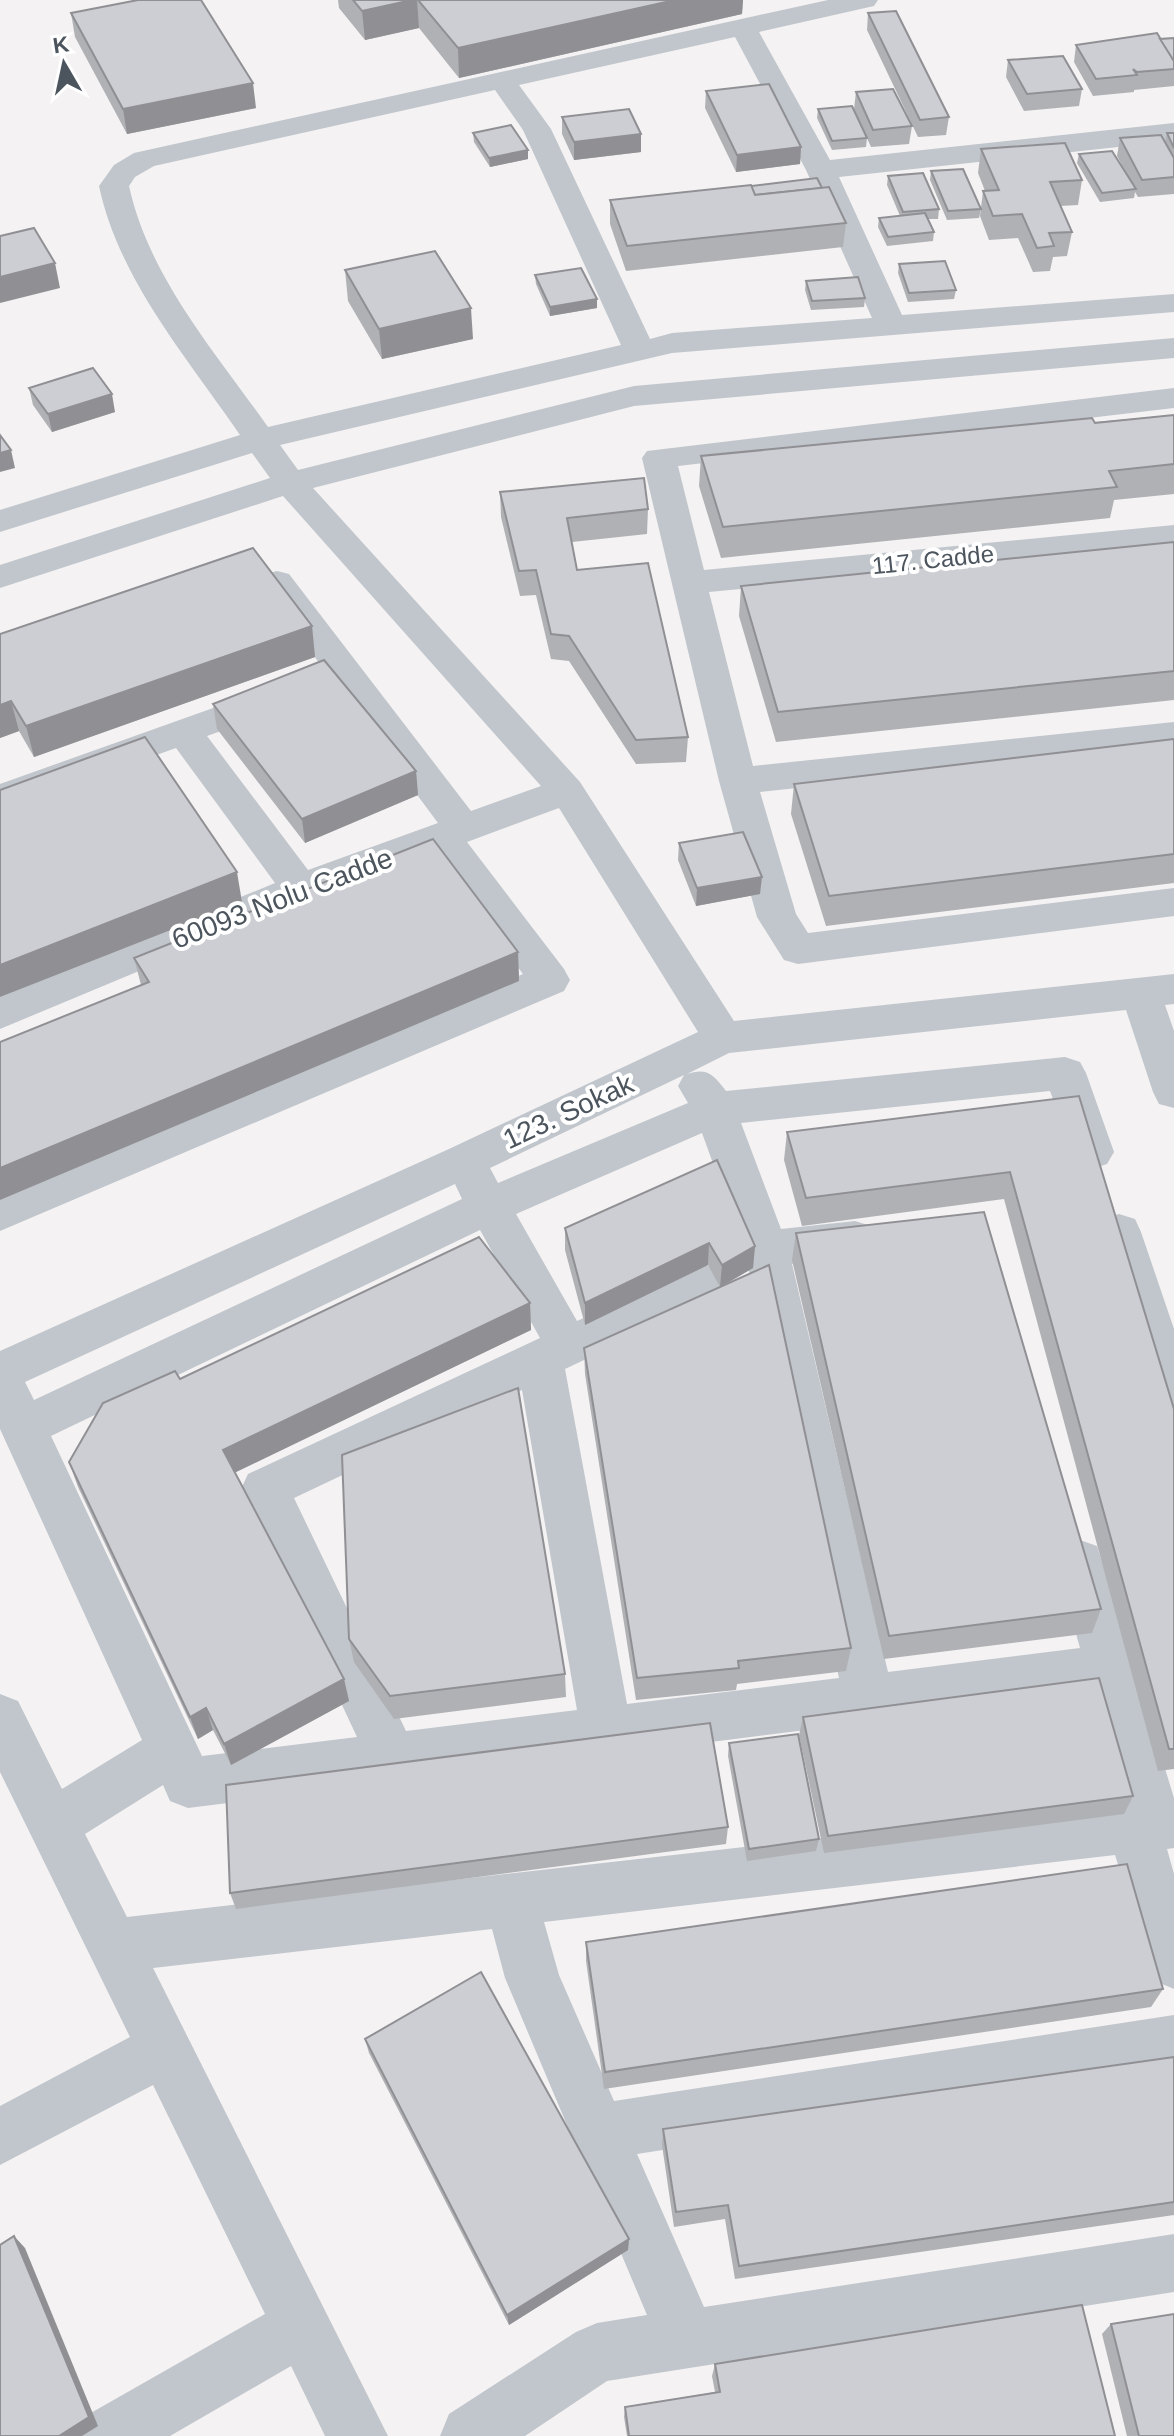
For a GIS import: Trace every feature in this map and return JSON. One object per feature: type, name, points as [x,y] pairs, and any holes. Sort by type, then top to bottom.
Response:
[{"type":"street","points":[[723,1038],[567,791],[290,483],[153,285],[122,223],[114,186],[124,171],[144,159],[865,0]]},
{"type":"street","points":[[743,27],[821,170],[891,325]]},
{"type":"street","points":[[503,82],[537,129],[639,350]]},
{"type":"street","points":[[1111,137],[1130,120],[1174,110]]},
{"type":"street","points":[[821,170],[1174,132]]},
{"type":"street","points":[[0,521],[261,439],[672,343],[1174,303]]},
{"type":"street","points":[[0,577],[290,483],[634,396],[1174,348]]},
{"type":"street","points":[[1174,398],[659,458],[738,781],[777,917],[798,949],[1174,902]]},
{"type":"street","name":"117. Cadde","points":[[691,583],[1174,536]]},
{"type":"street","points":[[0,1213],[550,980],[453,833],[321,681],[255,553]]},
{"type":"street","points":[[0,798],[321,681]]},
{"type":"street","points":[[183,731],[300,888]]},
{"type":"street","points":[[738,781],[1174,735]]},
{"type":"street","name":"60093 Nolu Cadde","points":[[0,1013],[300,888],[567,791]]},
{"type":"street","points":[[1157,991],[1174,1092]]},
{"type":"street","name":"123. Sokak","points":[[0,1375],[723,1038],[1157,991]]},
{"type":"street","points":[[680,1058],[715,1109],[766,1249],[869,1698]]},
{"type":"street","points":[[23,1427],[489,1206],[715,1109],[1065,1073],[1174,1397]]},
{"type":"street","points":[[464,1161],[489,1206],[553,1352],[606,1730]]},
{"type":"street","points":[[766,1249],[890,1235]]},
{"type":"street","points":[[392,1757],[265,1489],[703,1283]]},
{"type":"street","points":[[0,1375],[188,1783],[1110,1668]]},
{"type":"street","points":[[1067,1515],[1154,1826],[1174,1962]]},
{"type":"street","points":[[0,1718],[357,2436]]},
{"type":"street","points":[[53,1824],[173,1750]]},
{"type":"street","points":[[114,1946],[1154,1826]]},
{"type":"street","points":[[511,1901],[532,1978],[687,2338]]},
{"type":"street","points":[[598,2132],[1174,2043]]},
{"type":"street","points":[[0,2137],[165,2048]]},
{"type":"street","points":[[471,2436],[597,2353],[1174,2263]]},
{"type":"street","points":[[111,2436],[303,2326]]},
{"type":"building","points":[[138,0],[201,0],[253,83],[123,109],[71,13]]},
{"type":"building","points":[[353,0],[412,0],[362,11]]},
{"type":"building","points":[[418,0],[675,0],[458,48]]},
{"type":"building","points":[[896,11],[949,117],[920,120],[868,13]]},
{"type":"building","points":[[1157,33],[1174,61],[1174,69],[1137,72],[1133,69],[1137,75],[1096,79],[1076,45]]},
{"type":"building","points":[[1174,38],[1174,61],[1160,39]]},
{"type":"building","points":[[1063,56],[1082,89],[1027,94],[1008,60]]},
{"type":"building","points":[[769,84],[801,147],[737,155],[706,91]]},
{"type":"building","points":[[893,89],[912,126],[873,130],[856,92]]},
{"type":"building","points":[[852,106],[867,138],[832,141],[818,109]]},
{"type":"building","points":[[629,109],[641,134],[574,142],[562,117]]},
{"type":"building","points":[[511,125],[528,150],[489,158],[473,133]]},
{"type":"building","points":[[1167,133],[1174,133],[1174,148]]},
{"type":"building","points":[[1161,135],[1174,158],[1174,177],[1142,180],[1120,138]]},
{"type":"building","points":[[1065,143],[1082,180],[1050,182],[1072,232],[1049,233],[1054,246],[1037,248],[1022,214],[993,216],[983,191],[999,190],[981,149]]},
{"type":"building","points":[[1112,151],[1136,189],[1102,193],[1079,154]]},
{"type":"building","points":[[963,169],[981,209],[948,211],[931,171]]},
{"type":"building","points":[[923,173],[939,209],[903,212],[888,176]]},
{"type":"building","points":[[817,178],[822,188],[755,195],[751,186]]},
{"type":"building","points":[[751,185],[755,195],[829,187],[846,223],[627,246],[610,200]]},
{"type":"building","points":[[925,213],[934,232],[888,237],[879,218]]},
{"type":"building","points":[[34,228],[55,263],[0,277],[0,236]]},
{"type":"building","points":[[435,251],[471,308],[379,329],[345,270]]},
{"type":"building","points":[[945,261],[956,290],[909,293],[899,264]]},
{"type":"building","points":[[581,268],[597,299],[550,307],[535,275]]},
{"type":"building","points":[[858,277],[865,298],[812,301],[806,281]]},
{"type":"building","points":[[93,368],[112,394],[48,414],[29,388]]},
{"type":"building","points":[[1174,415],[1174,464],[1109,471],[1117,487],[723,527],[701,456],[1092,418],[1095,423]]},
{"type":"building","points":[[0,435],[11,450],[0,453]]},
{"type":"building","points":[[644,478],[648,509],[567,518],[577,570],[648,563],[688,737],[636,740],[569,636],[551,634],[536,570],[519,571],[500,492]]},
{"type":"building","points":[[1174,542],[1174,671],[778,712],[741,586]]},
{"type":"building","points":[[253,548],[312,626],[26,726],[11,701],[0,705],[0,634]]},
{"type":"building","points":[[324,660],[416,771],[302,819],[213,704]]},
{"type":"building","points":[[145,737],[237,872],[0,965],[0,790]]},
{"type":"building","points":[[1174,739],[1174,854],[829,896],[794,784]]},
{"type":"building","points":[[743,832],[762,877],[697,888],[679,843]]},
{"type":"building","points":[[433,839],[518,952],[0,1168],[0,1042],[149,982],[134,958]]},
{"type":"building","points":[[1079,1096],[1174,1409],[1174,1749],[1169,1749],[1010,1172],[806,1198],[787,1132]]},
{"type":"building","points":[[717,1160],[755,1246],[722,1265],[709,1243],[585,1303],[565,1228]]},
{"type":"building","points":[[984,1212],[1101,1609],[889,1636],[796,1233]]},
{"type":"building","points":[[479,1237],[530,1303],[223,1450],[344,1679],[224,1744],[206,1708],[190,1717],[69,1462],[103,1403],[175,1371],[180,1379]]},
{"type":"building","points":[[769,1265],[851,1648],[738,1661],[739,1668],[637,1678],[584,1348]]},
{"type":"building","points":[[518,1388],[565,1674],[390,1696],[349,1639],[342,1455]]},
{"type":"building","points":[[1099,1678],[1133,1796],[828,1836],[803,1717]]},
{"type":"building","points":[[710,1723],[728,1827],[230,1893],[226,1785]]},
{"type":"building","points":[[798,1734],[819,1839],[749,1849],[729,1743]]},
{"type":"building","points":[[1127,1864],[1163,1989],[605,2072],[586,1942]]},
{"type":"building","points":[[481,1972],[629,2239],[507,2315],[365,2039]]},
{"type":"building","points":[[1174,2057],[1174,2202],[739,2266],[728,2205],[676,2212],[663,2129]]},
{"type":"building","points":[[14,2236],[89,2417],[59,2436],[0,2436],[0,2245]]},
{"type":"building","points":[[1082,2305],[1115,2436],[629,2436],[625,2407],[720,2392],[715,2364]]},
{"type":"building","points":[[1174,2314],[1174,2436],[1139,2436],[1111,2324]]}]
